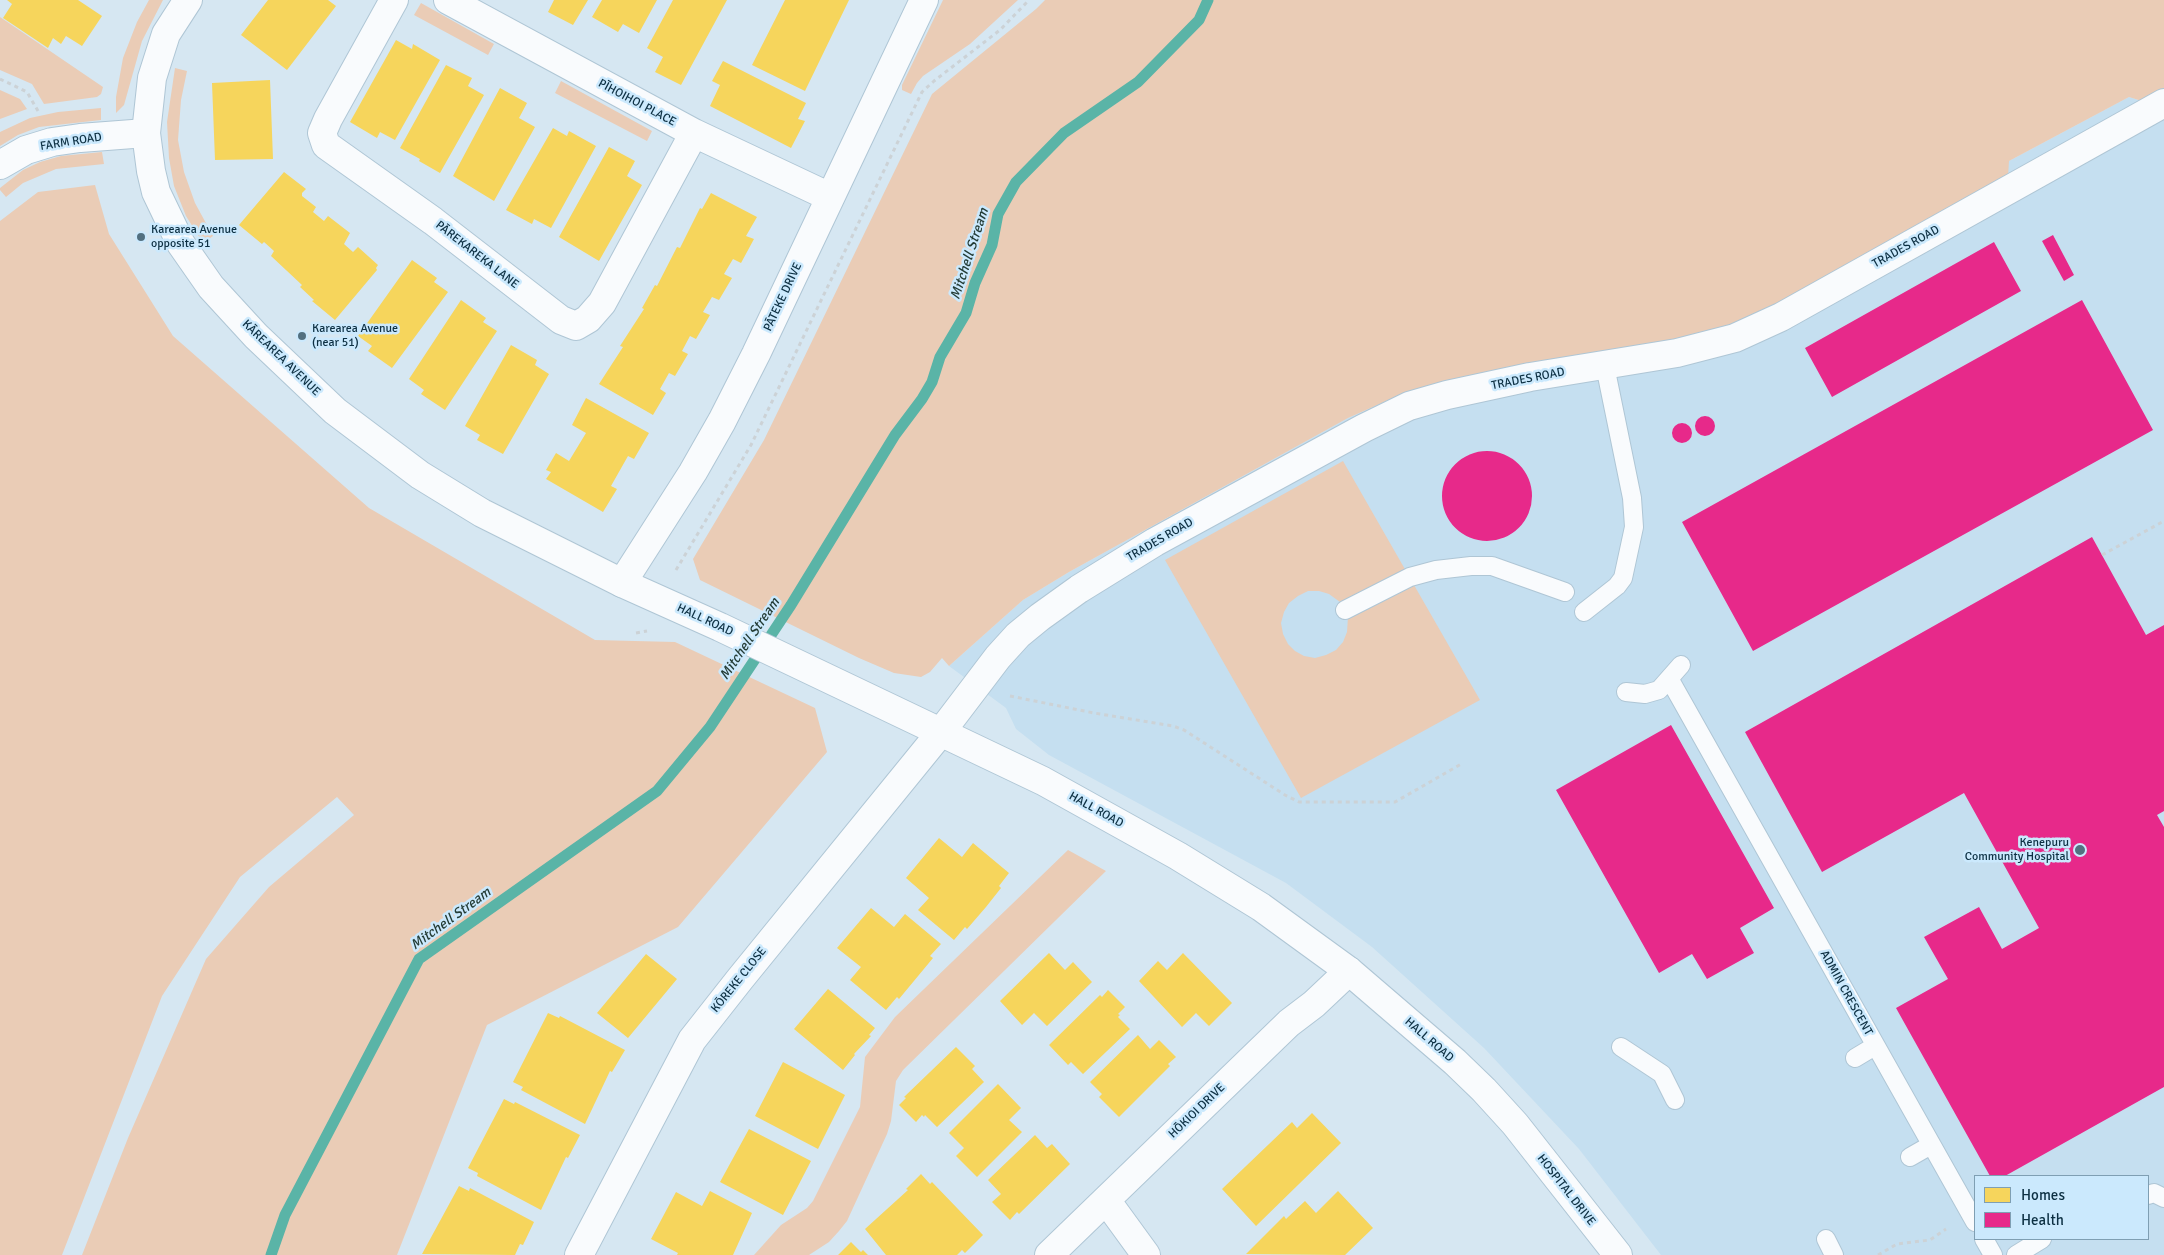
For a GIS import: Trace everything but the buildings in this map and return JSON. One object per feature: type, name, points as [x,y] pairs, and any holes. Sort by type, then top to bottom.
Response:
[{"type":"street","name":"KĀREAREA AVENUE","points":[[188,0],[166,34],[160,52],[152,78],[146,133],[156,192],[182,244],[211,287],[256,336],[334,411],[420,475],[482,513],[622,584]]},
{"type":"street","name":"PĀREKAREKA LANE","points":[[394,0],[328,119],[322,133],[326,145],[433,221],[561,320],[576,326],[588,319],[602,303],[694,133]]},
{"type":"street","name":"PĪHOIHOI PLACE","points":[[448,0],[694,133],[830,197]]},
{"type":"street","name":"PĀTEKE DRIVE","points":[[622,584],[688,481],[722,421],[924,0]]},
{"type":"street","name":"TRADES ROAD","points":[[941,732],[989,668],[1018,635],[1040,616],[1079,589],[1155,542],[1364,428],[1409,406],[1448,395],[1530,377],[1605,366],[1685,351],[1735,338],[1780,317],[2164,103]]},
{"type":"street","name":"FARM ROAD","points":[[0,165],[26,150],[52,142],[146,133]]},
{"type":"street","name":"HALL ROAD","points":[[622,584],[720,626],[1043,781],[1178,856],[1261,907],[1349,971],[1455,1062],[1515,1124]]},
{"type":"street","name":"KŌREKE CLOSE","points":[[579,1255],[692,1040],[752,963],[941,732]]},
{"type":"street","name":"HŌKIOI DRIVE","points":[[1049,1255],[1289,1023],[1314,1004],[1349,971]]},
{"type":"street","name":"HOSPITAL DRIVE","points":[[1515,1124],[1618,1255]]},
{"type":"street","points":[[1106,1200],[1146,1255]]},
{"type":"lane","points":[[1584,612],[1617,586],[1624,578],[1634,527],[1632,498],[1605,366]]},
{"type":"lane","points":[[1344,610],[1410,577],[1436,570],[1471,566],[1498,568],[1565,592]]},
{"type":"lane","points":[[1626,692],[1645,694],[1659,690],[1670,680],[1681,665]]},
{"type":"lane","name":"ADMIN CRESCENT","points":[[1670,680],[1973,1218]]},
{"type":"lane","points":[[1854,1058],[1875,1046]]},
{"type":"lane","points":[[1621,1047],[1662,1074],[1675,1100]]},
{"type":"lane","points":[[1910,1157],[1931,1145]]},
{"type":"lane","points":[[2149,1194],[2154,1193],[2164,1198]]},
{"type":"lane","points":[[1826,1239],[1834,1255]]},
{"type":"lane","points":[[1985,1240],[1993,1255]]},
{"type":"lane","points":[[2016,1255],[2040,1240]]},
{"type":"path","points":[[674,573],[751,445],[922,92],[1000,30],[1029,0]]},
{"type":"path","points":[[0,79],[27,92],[38,111]]},
{"type":"path","points":[[2102,556],[2164,521]]},
{"type":"path","points":[[1006,696],[1094,714],[1173,726],[1184,730],[1299,802],[1395,802],[1463,763]]},
{"type":"path","points":[[1878,1255],[1897,1244],[1930,1240],[1973,1218]]},
{"type":"shaded area","points":[[149,0],[163,0],[142,41],[124,105],[116,113],[116,97],[123,58],[137,22]]},
{"type":"shaded area","points":[[943,0],[1018,0],[970,44],[923,76],[911,94],[902,90],[902,85]]},
{"type":"shaded area","points":[[1045,0],[2164,0],[2164,91],[2145,102],[2129,97],[2009,161],[2008,177],[1770,308],[1724,327],[1641,347],[1448,381],[1402,394],[1348,418],[1069,572],[1023,600],[949,666],[942,658],[930,672],[921,677],[894,673],[859,658],[700,580],[693,559],[764,440],[932,94]]},
{"type":"shaded area","points":[[421,3],[494,44],[488,55],[414,15]]},
{"type":"shaded area","points":[[0,17],[103,87],[101,94],[97,97],[44,104],[32,84],[0,70]]},
{"type":"shaded area","points":[[175,68],[187,71],[181,100],[178,140],[184,172],[195,203],[213,236],[203,243],[186,216],[174,186],[169,158],[167,122]]},
{"type":"shaded area","points":[[561,81],[652,131],[647,141],[555,93]]},
{"type":"shaded area","points":[[0,90],[20,99],[27,109],[0,119]]},
{"type":"shaded area","points":[[2164,91],[2164,1255],[1661,1255],[1579,1149],[1484,1048],[1372,947],[1286,883],[1049,755],[1016,729],[1006,708],[949,666],[1023,600],[1069,572],[1348,418],[1402,394],[1448,381],[2009,161],[2129,97],[2145,102]]},
{"type":"shaded area","points":[[101,108],[101,120],[39,127],[18,135],[0,146],[0,132],[30,118],[58,112]]},
{"type":"shaded area","points":[[102,152],[104,164],[56,169],[23,183],[6,197],[0,190],[0,188],[23,170],[40,162],[61,156]]},
{"type":"shaded area","points":[[95,185],[109,234],[173,336],[369,508],[595,640],[675,642],[815,708],[827,752],[678,927],[487,1025],[397,1255],[82,1255],[128,1138],[206,959],[269,887],[354,815],[337,797],[240,877],[162,996],[62,1255],[0,1255],[0,221],[38,192]]},
{"type":"shaded area","points":[[1343,461],[1406,571],[1340,602],[1329,594],[1319,591],[1308,591],[1298,596],[1289,603],[1281,623],[1283,634],[1288,644],[1304,656],[1315,658],[1326,655],[1336,650],[1343,642],[1347,632],[1348,617],[1414,585],[1480,700],[1301,798],[1165,560]]},
{"type":"shaded area","points":[[1068,850],[1106,871],[903,1070],[896,1081],[891,1121],[887,1134],[847,1221],[829,1242],[809,1255],[754,1255],[781,1225],[807,1208],[813,1201],[860,1107],[865,1057],[895,1017]]},
{"type":"waterway","name":"Mitchell Stream","points":[[271,1255],[285,1215],[419,959],[657,791],[710,727],[791,605],[895,435],[922,399],[932,382],[940,357],[966,313],[975,283],[992,245],[998,214],[1016,182],[1064,133],[1138,82],[1199,20],[1208,0]]},
{"type":"place","name":"Karearea Avenue opposite 51","points":[[141,237]]},
{"type":"place","name":"Karearea Avenue (near 51)","points":[[302,336]]},
{"type":"place","name":"Kenepuru Community Hospital","points":[[2080,850]]}]
